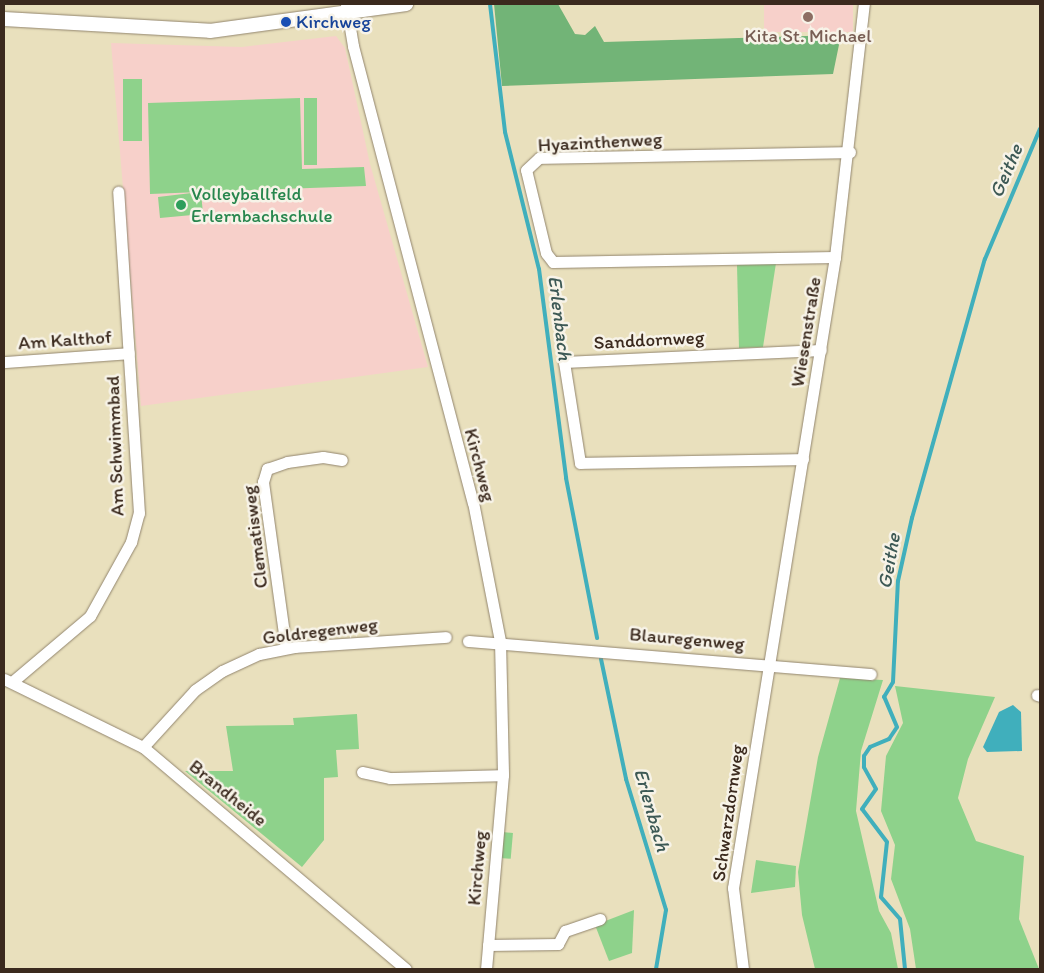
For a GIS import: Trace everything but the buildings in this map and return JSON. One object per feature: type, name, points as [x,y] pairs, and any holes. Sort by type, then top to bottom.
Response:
[{"type":"street","points":[[4,19],[210,32],[347,8],[406,4]]},
{"type":"street","name":"Wiesenstraße","points":[[769,663],[821,350],[850,152],[864,4]]},
{"type":"street","name":"Kirchweg","points":[[347,8],[473,502],[500,640],[503,775],[486,969]]},
{"type":"street","name":"Hyazinthenweg","points":[[835,256],[553,262],[546,254],[526,170],[539,158],[850,152]]},
{"type":"street","name":"Am Schwimmbad","points":[[8,680],[90,616],[130,542],[139,512],[118,192]]},
{"type":"street","name":"Sanddornweg","points":[[803,459],[580,463],[564,362],[821,350]]},
{"type":"street","name":"Am Kalthof","points":[[4,362],[129,353]]},
{"type":"street","name":"Clematisweg","points":[[286,648],[263,482],[267,469],[287,462],[323,457],[342,460]]},
{"type":"street","name":"Goldregenweg","points":[[143,747],[195,690],[222,671],[286,648],[446,638]]},
{"type":"street","points":[[468,641],[500,640]]},
{"type":"street","name":"Blauregenweg","points":[[500,640],[769,663],[871,674]]},
{"type":"street","name":"Schwarzdornweg","points":[[743,969],[734,888],[769,663]]},
{"type":"street","name":"Brandheide","points":[[8,680],[143,747],[406,969]]},
{"type":"street","points":[[362,772],[390,778],[503,775]]},
{"type":"street","points":[[488,945],[558,944],[565,931],[600,919]]},
{"type":"shaded area","name":"Kita St. Michael","points":[[764,4],[853,4],[853,32],[764,32]]},
{"type":"shaded area","points":[[336,36],[345,48],[370,164],[428,367],[141,406],[111,43],[242,47]]},
{"type":"green space","points":[[494,4],[558,4],[575,34],[585,35],[595,26],[604,42],[841,35],[833,74],[502,86]]},
{"type":"green space","points":[[123,79],[142,79],[142,141],[123,141]]},
{"type":"green space","points":[[300,98],[302,169],[364,167],[366,186],[201,192],[203,214],[160,218],[158,197],[200,192],[150,194],[148,103]]},
{"type":"green space","points":[[304,98],[317,98],[317,165],[304,165]]},
{"type":"green space","points":[[776,263],[763,347],[739,348],[737,265]]},
{"type":"green space","points":[[840,678],[883,680],[861,751],[856,811],[879,911],[891,933],[898,969],[815,969],[802,915],[798,872],[818,757]]},
{"type":"green space","points":[[895,686],[995,697],[968,759],[958,798],[976,841],[1024,856],[1019,919],[1039,969],[916,969],[910,929],[891,879],[895,845],[881,811],[886,756],[903,723]]},
{"type":"green space","points":[[357,714],[359,749],[336,750],[338,777],[324,778],[324,840],[302,867],[185,771],[233,771],[226,726],[294,725],[293,718]]},
{"type":"green space","points":[[502,832],[513,833],[511,859],[500,858]]},
{"type":"green space","points":[[756,860],[796,866],[795,887],[751,893]]},
{"type":"green space","points":[[634,910],[632,953],[609,961],[595,925]]},
{"type":"water","points":[[1013,705],[1021,712],[1022,751],[987,752],[983,747],[999,712]]},
{"type":"waterway","name":"Erlenbach","points":[[490,4],[505,132],[539,269],[566,478],[597,638]]},
{"type":"waterway","name":"Geithe","points":[[905,969],[900,919],[881,897],[887,842],[862,809],[876,789],[864,767],[864,756],[870,747],[889,739],[897,727],[884,697],[893,682],[898,581],[912,518],[985,259],[1040,129]]},
{"type":"waterway","name":"Erlenbach","points":[[601,659],[626,779],[666,910],[656,969]]},
{"type":"place","name":"Kita St. Michael","points":[[808,17]]},
{"type":"place","name":"Kirchweg","points":[[286,22]]},
{"type":"place","name":"Volleyballfeld Erlernbachschule","points":[[181,205]]}]
